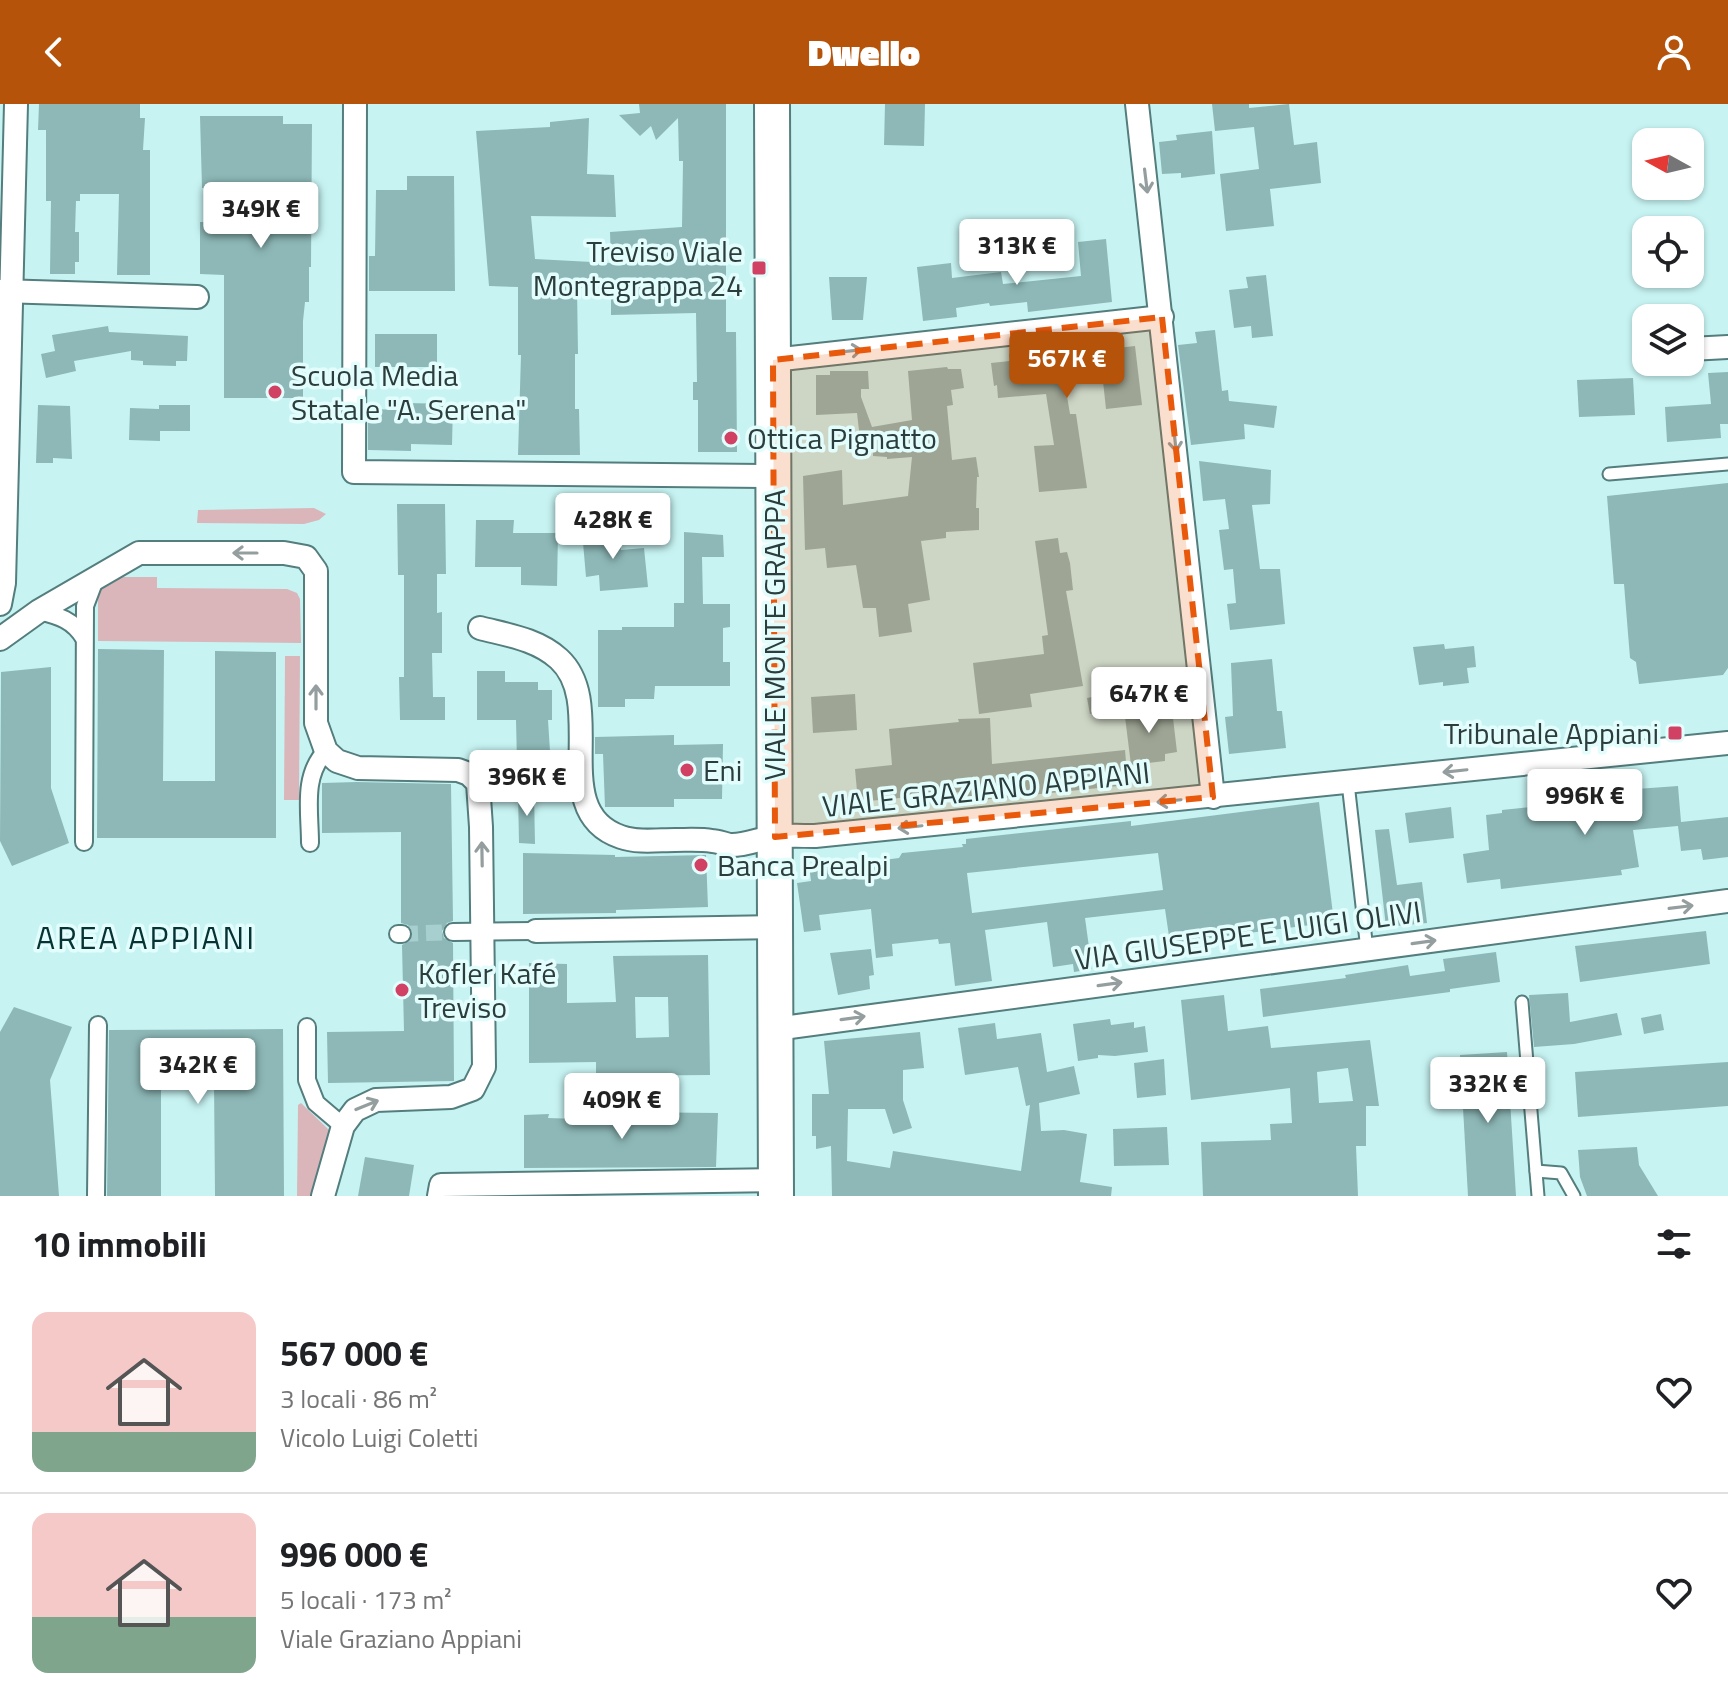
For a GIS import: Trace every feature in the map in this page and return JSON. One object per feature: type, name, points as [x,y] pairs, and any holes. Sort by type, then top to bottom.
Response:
[{"type":"main road","name":"VIALE MONTE GRAPPA","points":[[772,104],[776,1188]]},
{"type":"street","points":[[2,593],[6,292],[16,104]]},
{"type":"street","points":[[355,104],[354,472],[773,476]]},
{"type":"street","points":[[1137,104],[1213,797]]},
{"type":"street","points":[[6,292],[197,297]]},
{"type":"street","points":[[773,360],[1162,317]]},
{"type":"street","points":[[1704,348],[1728,347]]},
{"type":"street","points":[[0,639],[39,611],[139,553],[284,553],[306,557],[316,571],[316,723],[326,751],[337,761],[358,768],[458,770],[469,774],[478,783],[484,1067],[473,1089],[451,1097],[376,1100],[355,1110],[343,1126],[323,1196]]},
{"type":"street","points":[[84,842],[85,606],[96,576]]},
{"type":"street","points":[[39,611],[63,618],[77,627],[84,638]]},
{"type":"street","name":"VIALE GRAZIANO APPIANI","points":[[480,628],[542,646],[569,670],[581,703],[582,794],[605,829],[626,839],[709,840],[730,845],[775,837],[815,836],[1213,797],[1728,743]]},
{"type":"street","points":[[310,843],[310,777],[317,761],[326,751]]},
{"type":"street","name":"VIA GIUSEPPE E LUIGI OLIVI","points":[[775,1029],[1728,901]]},
{"type":"street","points":[[453,932],[775,927]]},
{"type":"street","points":[[96,1196],[98,1025]]},
{"type":"street","points":[[307,1027],[307,1080],[316,1103],[343,1126]]},
{"type":"street","points":[[439,1196],[441,1185],[776,1188]]},
{"type":"lane","points":[[1609,474],[1728,464]]},
{"type":"lane","points":[[1348,783],[1367,950]]},
{"type":"lane","points":[[1522,1002],[1538,1196]]},
{"type":"lane","points":[[1536,1171],[1561,1173],[1574,1196]]},
{"type":"highlighted area","points":[[1162,317],[1213,797],[775,837],[773,360]]},
{"type":"shaded area","points":[[314,508],[326,514],[319,520],[304,524],[197,523],[198,510]]},
{"type":"shaded area","points":[[116,577],[157,577],[157,588],[287,589],[297,593],[300,599],[301,643],[98,641],[98,594],[107,580]]},
{"type":"shaded area","points":[[285,656],[300,656],[299,800],[284,800]]},
{"type":"shaded area","points":[[301,1103],[329,1130],[314,1196],[297,1196],[298,1105]]},
{"type":"building","points":[[39,104],[140,104],[140,118],[145,118],[143,150],[150,150],[150,275],[117,275],[119,194],[80,194],[80,201],[76,201],[75,232],[79,232],[79,262],[75,262],[75,274],[50,274],[51,201],[46,201],[46,130],[38,130]]},
{"type":"building","points":[[639,104],[726,104],[726,332],[736,332],[737,452],[698,452],[698,400],[693,400],[693,382],[697,382],[696,313],[611,315],[611,289],[577,288],[575,409],[579,409],[580,455],[518,455],[521,355],[518,355],[518,287],[489,286],[476,131],[550,127],[550,122],[589,118],[587,174],[614,175],[616,217],[531,216],[535,259],[611,263],[610,232],[682,227],[683,161],[679,161],[678,118],[656,140],[651,126],[640,136],[619,115],[640,113]]},
{"type":"building","points":[[885,104],[925,104],[924,146],[884,145]]},
{"type":"building","points":[[1212,104],[1249,104],[1249,108],[1289,104],[1294,145],[1317,142],[1321,183],[1270,189],[1274,226],[1226,231],[1220,174],[1259,169],[1254,127],[1215,131]]},
{"type":"building","points":[[200,116],[283,116],[283,124],[312,124],[311,267],[309,302],[305,302],[303,321],[303,398],[224,398],[224,275],[200,274],[200,222],[257,222],[258,188],[202,188]]},
{"type":"building","points":[[1212,131],[1215,174],[1181,178],[1181,173],[1162,174],[1159,142],[1177,140],[1176,135]]},
{"type":"building","points":[[407,176],[454,176],[455,291],[369,291],[369,256],[375,256],[376,190],[407,190]]},
{"type":"building","points":[[1106,239],[1112,302],[1028,312],[1027,302],[990,306],[989,303],[956,308],[957,317],[923,321],[917,267],[951,263],[952,278],[1001,272],[1003,284],[1081,276],[1078,242]]},
{"type":"building","points":[[1266,275],[1273,336],[1252,338],[1251,326],[1234,328],[1229,290],[1248,288],[1246,277]]},
{"type":"building","points":[[829,277],[867,277],[863,320],[832,320]]},
{"type":"building","points":[[108,326],[109,332],[188,336],[187,361],[176,361],[176,366],[143,365],[143,361],[131,360],[131,351],[74,361],[76,371],[46,378],[41,354],[55,351],[52,335]]},
{"type":"building","points":[[1215,330],[1222,391],[1228,390],[1229,401],[1277,406],[1274,428],[1244,424],[1245,439],[1191,445],[1178,345],[1197,343],[1195,332]]},
{"type":"building","points":[[375,334],[437,334],[437,367],[375,367]]},
{"type":"building","points":[[1082,343],[1083,352],[1135,346],[1142,405],[1106,409],[1102,372],[1064,378],[1070,414],[1076,414],[1087,488],[1039,492],[1034,446],[1054,445],[1046,394],[998,398],[991,363],[1010,361],[1009,354]]},
{"type":"building","points":[[947,367],[961,369],[964,388],[951,390],[953,405],[947,406],[952,460],[976,457],[979,530],[946,532],[946,538],[921,541],[930,600],[908,604],[912,632],[879,637],[876,608],[863,608],[856,565],[827,568],[825,548],[805,550],[803,476],[842,470],[843,505],[908,496],[912,457],[887,459],[873,456],[873,447],[861,448],[857,413],[816,415],[816,375],[830,375],[830,371],[868,371],[869,389],[861,389],[861,397],[872,427],[912,420],[908,371]]},
{"type":"building","points":[[1728,372],[1728,424],[1720,424],[1721,438],[1667,442],[1665,407],[1711,404],[1708,373]]},
{"type":"building","points":[[1633,378],[1635,415],[1579,417],[1577,380]]},
{"type":"building","points":[[406,403],[453,404],[452,445],[411,444],[411,451],[368,450],[368,409],[405,410]]},
{"type":"building","points":[[38,405],[70,406],[72,459],[53,458],[53,463],[36,463]]},
{"type":"building","points":[[159,405],[190,405],[190,431],[160,431],[160,441],[129,440],[130,408],[159,409]]},
{"type":"building","points":[[1199,461],[1271,470],[1270,504],[1252,505],[1260,569],[1280,569],[1285,624],[1230,630],[1227,604],[1236,603],[1233,569],[1224,570],[1219,530],[1229,529],[1225,499],[1203,501]]},
{"type":"building","points":[[1728,483],[1728,668],[1723,675],[1639,684],[1636,662],[1630,658],[1624,584],[1614,584],[1607,496]]},
{"type":"building","points":[[397,504],[445,504],[446,574],[437,574],[437,613],[442,612],[442,653],[432,653],[433,697],[445,697],[445,720],[400,720],[399,677],[404,677],[404,575],[398,575]]},
{"type":"building","points":[[476,520],[514,520],[513,533],[558,533],[557,586],[521,585],[521,567],[475,567]]},
{"type":"building","points":[[619,528],[621,550],[644,548],[648,587],[600,591],[599,575],[586,577],[582,531]]},
{"type":"building","points":[[684,532],[723,535],[724,557],[702,557],[703,604],[730,604],[730,627],[723,628],[723,662],[730,662],[730,686],[655,686],[654,699],[625,699],[625,707],[598,707],[598,630],[674,627],[674,603],[684,603]]},
{"type":"building","points":[[1058,538],[1060,553],[1067,552],[1070,563],[1073,590],[1066,591],[1083,686],[1030,694],[1032,707],[979,714],[973,663],[1044,654],[1042,636],[1048,635],[1035,541]]},
{"type":"building","points":[[1444,644],[1445,649],[1474,646],[1476,667],[1467,668],[1469,683],[1419,685],[1413,647]]},
{"type":"building","points":[[98,649],[164,650],[163,781],[215,781],[215,651],[276,652],[276,838],[97,838]]},
{"type":"building","points":[[1272,659],[1277,711],[1282,711],[1286,748],[1229,754],[1225,717],[1233,716],[1231,663]]},
{"type":"building","points":[[51,667],[51,788],[69,843],[12,866],[0,841],[1,672]]},
{"type":"building","points":[[477,671],[505,671],[505,682],[538,682],[538,690],[552,690],[552,720],[548,720],[552,782],[522,782],[521,762],[517,762],[516,720],[477,720]]},
{"type":"building","points":[[1114,693],[1117,709],[1090,714],[1087,698]]},
{"type":"building","points":[[855,694],[857,730],[813,733],[811,697]]},
{"type":"building","points":[[1158,705],[1160,719],[1173,718],[1177,752],[1165,754],[1165,761],[1131,765],[1124,709]]},
{"type":"building","points":[[990,718],[992,764],[1125,750],[1128,785],[963,802],[962,792],[858,802],[855,769],[892,765],[889,729],[959,722],[958,719]]},
{"type":"building","points":[[674,735],[674,745],[723,744],[722,799],[674,799],[674,807],[605,807],[603,754],[595,754],[595,737]]},
{"type":"building","points":[[322,783],[451,784],[453,921],[447,923],[442,931],[444,938],[453,943],[454,1081],[328,1083],[327,1032],[404,1031],[402,945],[411,940],[413,933],[408,925],[401,923],[401,832],[322,833]]},
{"type":"building","points":[[1678,786],[1681,822],[1728,817],[1728,857],[1703,860],[1701,849],[1681,851],[1678,826],[1633,830],[1639,867],[1621,870],[1622,875],[1501,889],[1500,879],[1467,883],[1463,854],[1489,850],[1486,815],[1540,806],[1539,796]]},
{"type":"building","points":[[518,793],[534,793],[535,844],[519,843]]},
{"type":"building","points":[[1319,802],[1334,922],[1170,943],[1165,909],[1085,918],[1092,969],[1074,972],[1073,964],[1053,967],[1047,922],[985,930],[992,981],[955,986],[950,943],[939,944],[938,939],[892,944],[893,956],[876,958],[871,909],[819,915],[821,930],[804,932],[797,883],[811,881],[809,865],[899,858],[902,853],[963,847],[966,839],[1131,821],[1131,826]],"holes":[[[1158,853],[1163,890],[972,913],[967,873]]]},
{"type":"building","points":[[1451,807],[1454,838],[1409,843],[1405,813]]},
{"type":"building","points":[[1389,829],[1397,885],[1422,882],[1427,923],[1386,927],[1375,830]]},
{"type":"building","points":[[523,853],[615,857],[706,855],[708,907],[616,910],[616,913],[523,914]]},
{"type":"building","points":[[1706,931],[1710,964],[1580,982],[1575,946]]},
{"type":"building","points":[[871,949],[874,975],[869,976],[870,989],[838,995],[830,953]]},
{"type":"building","points":[[1496,952],[1500,982],[1450,989],[1450,992],[1263,1017],[1260,989],[1346,978],[1345,975],[1408,965],[1410,976],[1445,971],[1443,959]]},
{"type":"building","points":[[708,955],[710,1075],[596,1076],[596,1062],[529,1063],[529,963],[567,964],[567,1003],[616,1002],[613,956]],"holes":[[[635,997],[668,997],[669,1037],[636,1038]]]},
{"type":"building","points":[[1568,993],[1570,1022],[1617,1013],[1622,1035],[1574,1044],[1534,1047],[1529,995]]},
{"type":"building","points":[[1224,995],[1228,1031],[1268,1026],[1271,1048],[1370,1040],[1379,1106],[1366,1106],[1366,1146],[1356,1146],[1358,1196],[1203,1196],[1201,1142],[1271,1140],[1270,1124],[1292,1123],[1290,1088],[1191,1100],[1181,1000]],"holes":[[[1348,1068],[1353,1101],[1319,1103],[1317,1072]]]},
{"type":"building","points":[[14,1007],[72,1027],[50,1080],[59,1196],[0,1196],[0,1032]]},
{"type":"building","points":[[1661,1014],[1664,1030],[1644,1034],[1641,1018]]},
{"type":"building","points":[[1110,1019],[1111,1025],[1134,1022],[1134,1028],[1145,1026],[1148,1052],[1098,1055],[1098,1058],[1078,1061],[1073,1024]]},
{"type":"building","points":[[995,1023],[997,1039],[1041,1033],[1047,1072],[1074,1066],[1080,1094],[1039,1103],[1041,1131],[1064,1130],[1087,1134],[1080,1182],[1112,1187],[1111,1196],[832,1196],[831,1146],[816,1149],[816,1136],[812,1136],[812,1094],[829,1094],[824,1041],[920,1032],[924,1068],[903,1070],[903,1100],[912,1128],[893,1134],[885,1109],[848,1109],[847,1161],[890,1168],[893,1151],[1021,1171],[1030,1105],[1026,1106],[1018,1067],[965,1075],[958,1028]]},
{"type":"building","points":[[283,1029],[284,1196],[215,1196],[214,1081],[161,1082],[161,1196],[107,1196],[109,1030]]},
{"type":"building","points":[[1507,1052],[1516,1196],[1468,1196],[1460,1055]]},
{"type":"building","points":[[1164,1059],[1166,1095],[1137,1098],[1134,1063]]},
{"type":"building","points":[[1728,1062],[1728,1106],[1578,1117],[1575,1072]]},
{"type":"building","points":[[624,1112],[718,1113],[716,1167],[524,1168],[524,1115],[549,1114],[548,1118],[579,1119],[580,1115],[624,1116]]},
{"type":"building","points":[[1167,1127],[1169,1165],[1114,1166],[1113,1129]]},
{"type":"building","points":[[1637,1147],[1639,1165],[1658,1196],[1587,1196],[1580,1177],[1578,1150]]},
{"type":"building","points":[[365,1157],[414,1165],[409,1196],[358,1196]]},
{"type":"tunnel","points":[[402,934],[453,932]]},
{"type":"place","name":"Treviso Viale Montegrappa 24","points":[[759,268]]},
{"type":"place","name":"Scuola Media Statale \"A. Serena\"","points":[[275,392]]},
{"type":"place","name":"Ottica Pignatto","points":[[731,438]]},
{"type":"place","name":"Tribunale Appiani","points":[[1675,733]]},
{"type":"place","name":"Eni","points":[[687,770]]},
{"type":"place","name":"Banca Prealpi","points":[[701,865]]},
{"type":"place","name":"Kofler Kafé Treviso","points":[[402,990]]},
{"type":"district","name":"AREA APPIANI","points":[[146,937]]}]
